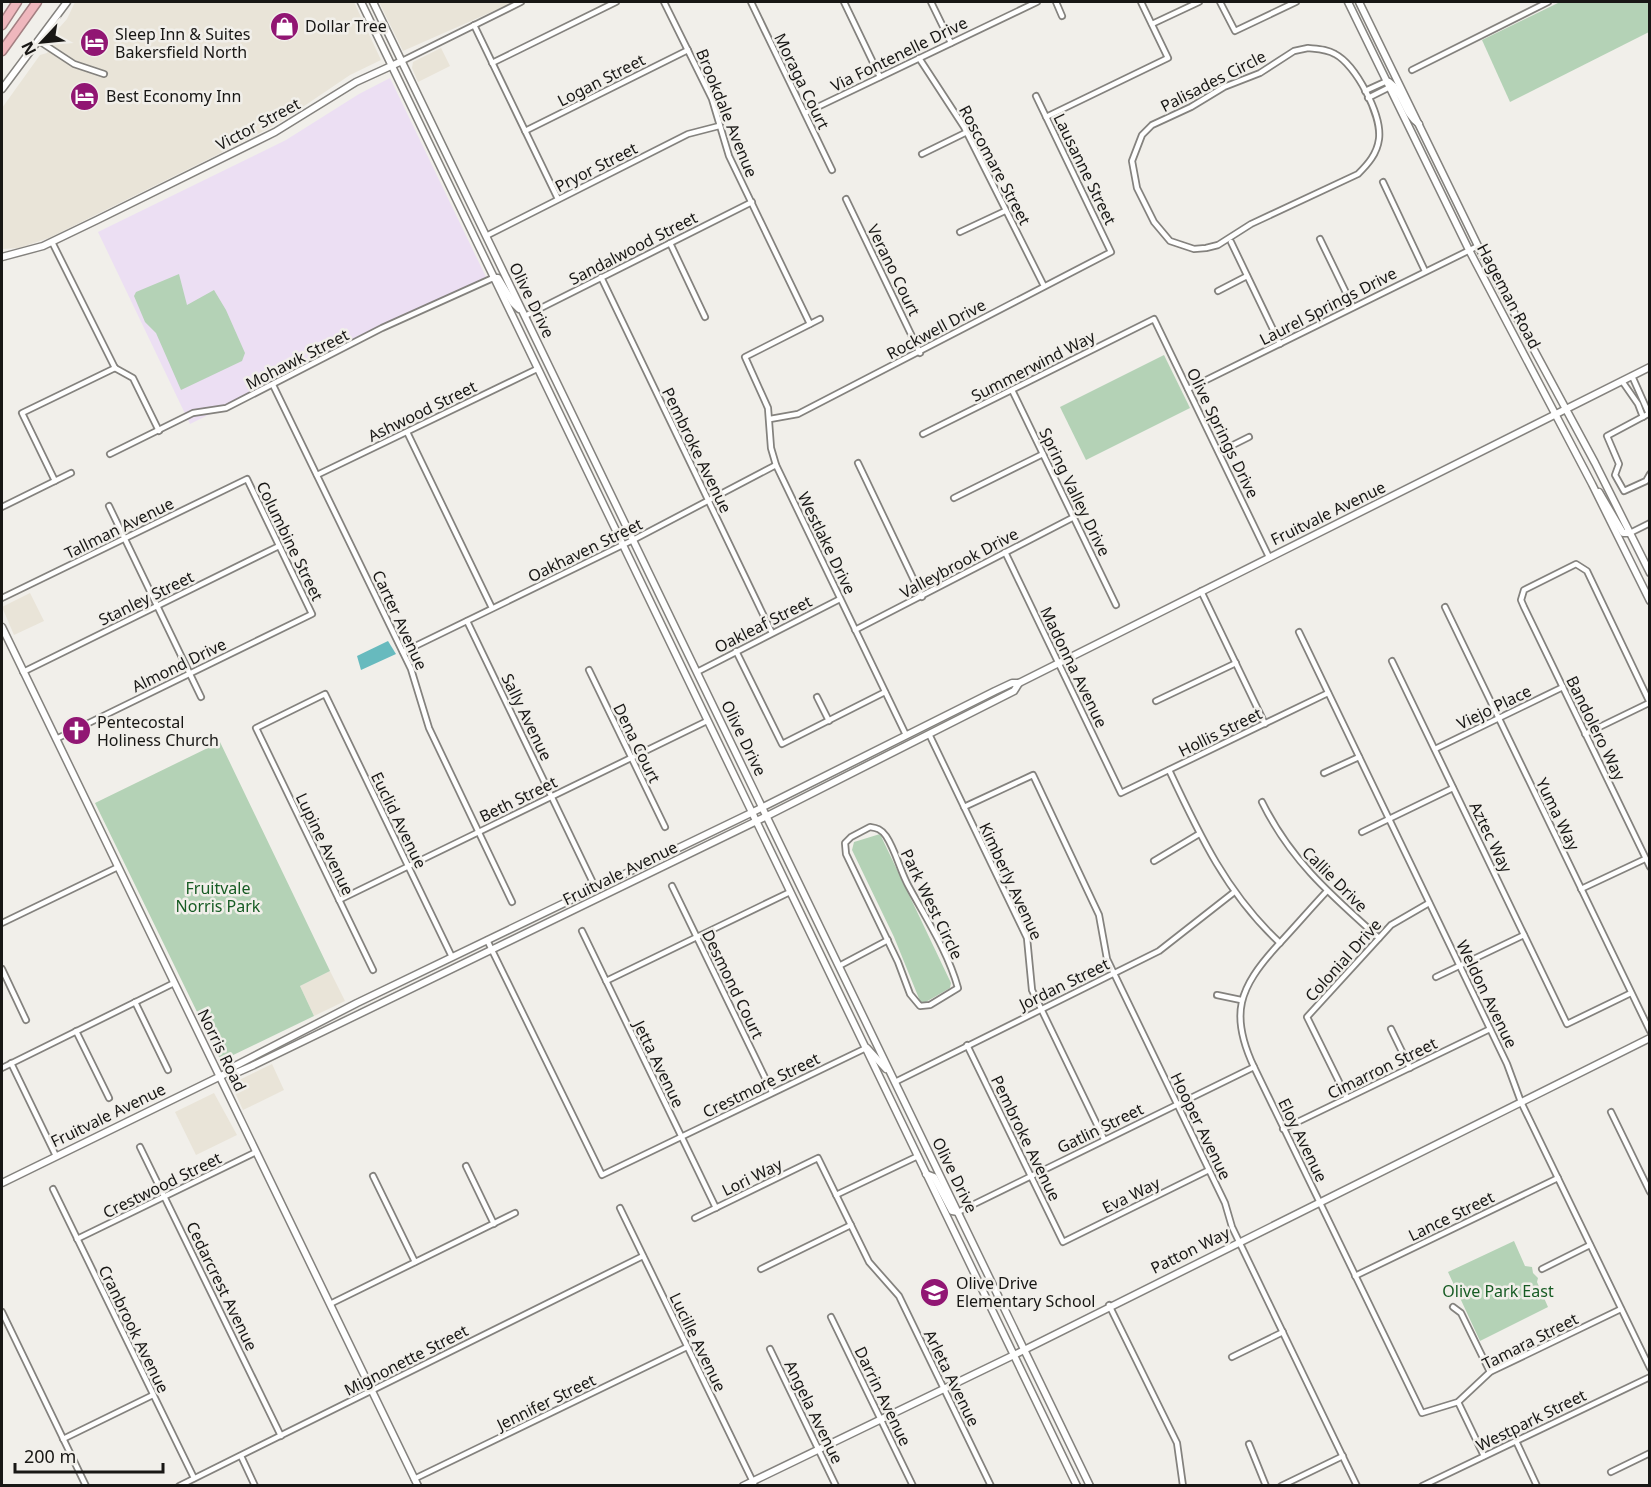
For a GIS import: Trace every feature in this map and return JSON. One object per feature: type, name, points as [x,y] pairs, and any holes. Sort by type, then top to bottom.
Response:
[{"type":"highway","points":[[2,25],[17,2]]},
{"type":"highway","points":[[2,51],[37,2]]},
{"type":"main road","points":[[2,89],[67,2]]},
{"type":"main road","name":"Olive Drive","points":[[361,2],[1077,1485]]},
{"type":"main road","name":"Olive Drive","points":[[373,2],[1090,1485]]},
{"type":"main road","name":"Hageman Road","points":[[1348,2],[1469,250],[1592,484],[1650,601]]},
{"type":"main road","name":"Hageman Road","points":[[1359,2],[1478,246],[1650,573]]},
{"type":"main road","name":"Victor Street","points":[[2,256],[32,250],[52,242],[275,132],[344,89],[402,61]]},
{"type":"main road","points":[[1389,84],[1396,88],[1411,119],[1419,124]]},
{"type":"main road","points":[[493,278],[498,278],[513,303],[524,314]]},
{"type":"main road","points":[[1498,304],[1503,308],[1516,333],[1532,346]]},
{"type":"main road","name":"Fruitvale Avenue","points":[[227,1073],[231,1068],[333,1015],[596,889],[1012,683],[1019,683],[1650,367]]},
{"type":"main road","points":[[1592,484],[1604,498],[1623,533],[1630,533]]},
{"type":"main road","name":"Norris Road","points":[[2,627],[416,1482]]},
{"type":"main road","name":"Fruitvale Avenue","points":[[2,1182],[219,1076],[227,1073],[234,1074],[338,1025],[755,822],[1014,691],[1019,683]]},
{"type":"main road","points":[[929,734],[931,729],[949,714]]},
{"type":"main road","points":[[812,935],[832,963],[839,966]]},
{"type":"main road","points":[[333,1015],[338,1025]]},
{"type":"main road","name":"Patton Way","points":[[743,1485],[754,1483],[818,1449],[1014,1355],[1110,1305],[1650,1038]]},
{"type":"main road","points":[[866,1048],[871,1050],[895,1082]]},
{"type":"main road","points":[[926,1173],[934,1177],[952,1211],[958,1212]]},
{"type":"street","name":"Victor Street","points":[[402,61],[522,2]]},
{"type":"street","points":[[492,63],[616,2]]},
{"type":"street","name":"Brookdale Avenue","points":[[664,2],[712,99],[726,148],[810,324]]},
{"type":"street","name":"Moraga Court","points":[[751,2],[832,170]]},
{"type":"street","points":[[844,2],[880,77]]},
{"type":"street","points":[[931,2],[951,43]]},
{"type":"street","points":[[1018,2],[1022,9]]},
{"type":"street","name":"Via Fontenelle Drive","points":[[805,113],[1037,2]]},
{"type":"street","points":[[1056,2],[1062,16]]},
{"type":"street","points":[[1046,117],[1168,58],[1141,2]]},
{"type":"street","points":[[1152,24],[1200,2]]},
{"type":"street","points":[[1220,2],[1234,31],[1296,2]]},
{"type":"street","points":[[1412,70],[1548,2]]},
{"type":"street","points":[[474,25],[558,200]]},
{"type":"street","points":[[39,40],[74,64],[104,74]]},
{"type":"street","name":"Palisades Circle","points":[[1308,48],[1323,49],[1336,54],[1348,63],[1368,98],[1379,124],[1379,138],[1368,164],[1358,174],[1251,224],[1218,245],[1194,249],[1170,241],[1154,222],[1137,188],[1132,161],[1135,147],[1152,126],[1191,107],[1224,87],[1260,73],[1294,51],[1308,48]]},
{"type":"street","name":"Logan Street","points":[[525,131],[688,50]]},
{"type":"street","name":"Roscomare Street","points":[[919,58],[967,132],[1044,286]]},
{"type":"street","points":[[1365,91],[1389,84]]},
{"type":"street","points":[[1368,98],[1389,84]]},
{"type":"street","points":[[1374,87],[1377,94]]},
{"type":"street","name":"Lausanne Street","points":[[1036,96],[1111,252]]},
{"type":"street","name":"Pryor Street","points":[[486,236],[694,132],[719,126]]},
{"type":"street","points":[[922,154],[967,132]]},
{"type":"street","points":[[1383,182],[1425,271]]},
{"type":"street","name":"Verano Court","points":[[846,198],[920,353]]},
{"type":"street","name":"Sandalwood Street","points":[[524,314],[752,202]]},
{"type":"street","points":[[960,232],[1005,211]]},
{"type":"street","points":[[1320,239],[1353,307]]},
{"type":"street","points":[[52,242],[115,368],[133,378],[159,431]]},
{"type":"street","points":[[1231,242],[1280,344]]},
{"type":"street","points":[[670,243],[705,317]]},
{"type":"street","name":"Laurel Springs Drive","points":[[1188,389],[1478,246]]},
{"type":"street","name":"Rockwell Drive","points":[[770,419],[798,414],[920,353],[975,320],[1111,252]]},
{"type":"street","points":[[1218,291],[1247,276]]},
{"type":"street","name":"Pembroke Avenue","points":[[601,277],[772,633]]},
{"type":"street","name":"Mohawk Street","points":[[110,454],[193,413],[226,408],[382,328],[493,278]]},
{"type":"street","points":[[810,324],[820,319]]},
{"type":"street","name":"Olive Springs Drive","points":[[1154,319],[1269,557]]},
{"type":"street","name":"Summerwind Way","points":[[923,434],[1154,319]]},
{"type":"street","name":"Westlake Drive","points":[[810,324],[745,357],[765,399],[770,419],[771,448],[776,465],[906,735]]},
{"type":"street","points":[[55,481],[22,414],[115,368]]},
{"type":"street","name":"Ashwood Street","points":[[317,475],[537,369]]},
{"type":"street","points":[[1632,376],[1649,413],[1608,434],[1607,439],[1619,464],[1615,475],[1624,491],[1646,481],[1650,474]]},
{"type":"street","points":[[1622,381],[1643,417]]},
{"type":"street","name":"Carter Avenue","points":[[273,385],[403,652],[415,681],[429,728],[512,902]]},
{"type":"street","name":"Spring Valley Drive","points":[[1012,390],[1116,605]]},
{"type":"street","points":[[1635,400],[1641,397]]},
{"type":"street","points":[[407,432],[492,608]]},
{"type":"street","points":[[1219,452],[1249,437]]},
{"type":"street","points":[[954,498],[1043,454]]},
{"type":"street","points":[[858,464],[922,597]]},
{"type":"street","name":"Oakhaven Street","points":[[403,652],[622,546],[776,465]]},
{"type":"street","points":[[2,507],[71,473]]},
{"type":"street","name":"Tallman Avenue","points":[[2,598],[247,479]]},
{"type":"street","name":"Columbine Street","points":[[247,479],[312,614]]},
{"type":"street","points":[[109,506],[201,697]]},
{"type":"street","name":"Valleybrook Drive","points":[[855,630],[1074,517]]},
{"type":"street","points":[[1630,533],[1650,524]]},
{"type":"street","name":"Stanley Street","points":[[23,672],[279,546]]},
{"type":"street","name":"Madonna Avenue","points":[[1005,552],[1121,793]]},
{"type":"street","name":"Bandolero Way","points":[[1649,703],[1587,571],[1576,564],[1524,590],[1521,600],[1650,867]]},
{"type":"street","points":[[1201,591],[1265,724]]},
{"type":"street","name":"Oakleaf Street","points":[[697,672],[840,599]]},
{"type":"street","name":"Yuma Way","points":[[1446,608],[1650,1031]]},
{"type":"street","name":"Almond Drive","points":[[56,739],[312,614]]},
{"type":"street","name":"Sally Avenue","points":[[467,621],[596,889]]},
{"type":"street","name":"Weldon Avenue","points":[[1299,632],[1510,1070],[1521,1102],[1650,1368]]},
{"type":"street","points":[[736,651],[782,744],[885,692]]},
{"type":"street","name":"Aztec Way","points":[[1392,661],[1567,1024],[1631,993]]},
{"type":"street","points":[[1156,701],[1236,663]]},
{"type":"street","name":"Dena Court","points":[[589,670],[665,827]]},
{"type":"street","name":"Viejo Place","points":[[1435,749],[1563,687]]},
{"type":"street","name":"Hollis Street","points":[[1121,793],[1328,693]]},
{"type":"street","name":"Euclid Avenue","points":[[256,728],[325,694],[452,957]]},
{"type":"street","points":[[817,697],[829,721]]},
{"type":"street","points":[[1585,734],[1649,703]]},
{"type":"street","name":"Beth Street","points":[[339,900],[707,721]]},
{"type":"street","name":"Lupine Avenue","points":[[256,728],[373,970]]},
{"type":"street","name":"Kimberly Avenue","points":[[929,734],[1027,938],[1031,955],[1030,981],[1041,1009],[1104,1139]]},
{"type":"street","points":[[1324,773],[1359,756]]},
{"type":"street","points":[[1168,770],[1199,834],[1233,893],[1280,943]]},
{"type":"street","name":"Hooper Avenue","points":[[964,807],[1033,775],[1099,915],[1105,951],[1114,973],[1209,1170],[1239,1241],[1357,1485]]},
{"type":"street","points":[[1362,832],[1453,788]]},
{"type":"street","name":"Callie Drive","points":[[1262,802],[1290,851],[1327,891],[1379,938]]},
{"type":"street","name":"Park West Circle","points":[[870,827],[879,829],[886,836],[909,886],[932,924],[958,988],[930,1005],[920,1006],[910,994],[888,940],[846,854],[845,843],[851,837],[870,827]]},
{"type":"street","points":[[1154,861],[1199,834]]},
{"type":"street","points":[[1581,889],[1645,858]]},
{"type":"street","points":[[2,923],[118,867]]},
{"type":"street","name":"Desmond Court","points":[[672,886],[772,1092]]},
{"type":"street","name":"Eloy Avenue","points":[[1327,891],[1251,977],[1241,1000],[1240,1031],[1283,1129],[1422,1413]]},
{"type":"street","points":[[606,981],[790,892]]},
{"type":"street","name":"Jordan Street","points":[[895,1082],[1165,948],[1233,893]]},
{"type":"street","name":"Colonial Drive","points":[[1347,1098],[1307,1017],[1396,920],[1430,903]]},
{"type":"street","name":"Jetta Avenue","points":[[582,931],[716,1208]]},
{"type":"street","points":[[1436,977],[1524,934]]},
{"type":"street","points":[[487,940],[492,949]]},
{"type":"street","points":[[839,966],[888,940]]},
{"type":"street","name":"Crestmore Street","points":[[492,949],[602,1175],[866,1048]]},
{"type":"street","points":[[2,969],[26,1020]]},
{"type":"street","points":[[2,1068],[174,983]]},
{"type":"street","points":[[1217,995],[1241,1000]]},
{"type":"street","points":[[135,1002],[168,1070]]},
{"type":"street","points":[[1391,1029],[1410,1068]]},
{"type":"street","name":"Cimarron Street","points":[[1283,1129],[1490,1029]]},
{"type":"street","points":[[76,1031],[109,1098]]},
{"type":"street","name":"Pembroke Avenue","points":[[967,1045],[1063,1242]]},
{"type":"street","points":[[11,1063],[56,1156]]},
{"type":"street","name":"Gatlin Street","points":[[958,1212],[1254,1067]]},
{"type":"street","points":[[1611,1112],[1650,1192]]},
{"type":"street","name":"Cedarcrest Avenue","points":[[140,1147],[281,1436]]},
{"type":"street","name":"Crestwood Street","points":[[77,1239],[256,1152]]},
{"type":"street","points":[[836,1195],[918,1156]]},
{"type":"street","name":"Lori Way","points":[[695,1218],[819,1158]]},
{"type":"street","name":"Arleta Avenue","points":[[819,1158],[873,1268],[899,1296],[992,1485]]},
{"type":"street","points":[[466,1166],[494,1224]]},
{"type":"street","name":"Eva Way","points":[[1063,1242],[1209,1170]]},
{"type":"street","points":[[374,1176],[415,1262]]},
{"type":"street","name":"Lance Street","points":[[1356,1276],[1558,1178]]},
{"type":"street","name":"Cranbrook Avenue","points":[[53,1189],[194,1478]]},
{"type":"street","name":"Lucille Avenue","points":[[620,1208],[754,1483]]},
{"type":"street","points":[[330,1304],[515,1214]]},
{"type":"street","points":[[761,1269],[851,1225]]},
{"type":"street","points":[[1542,1269],[1590,1245]]},
{"type":"street","name":"Mignonette Street","points":[[179,1485],[643,1256]]},
{"type":"street","points":[[1110,1305],[1176,1443],[1183,1485]]},
{"type":"street","points":[[1453,1307],[1461,1313],[1490,1372]]},
{"type":"street","name":"Tamara Street","points":[[1422,1413],[1458,1402],[1490,1372],[1621,1309]]},
{"type":"street","points":[[2,1312],[86,1485]]},
{"type":"street","name":"Darrin Avenue","points":[[831,1317],[913,1485]]},
{"type":"street","points":[[1232,1357],[1283,1332]]},
{"type":"street","name":"Jennifer Street","points":[[416,1482],[687,1347]]},
{"type":"street","name":"Angela Avenue","points":[[770,1349],[836,1485]]},
{"type":"street","name":"Westpark Street","points":[[1422,1485],[1650,1377]]},
{"type":"street","points":[[63,1438],[153,1395]]},
{"type":"street","points":[[1458,1402],[1484,1456]]},
{"type":"street","points":[[1516,1441],[1537,1485]]},
{"type":"street","points":[[1249,1444],[1266,1485]]},
{"type":"street","points":[[1611,1472],[1650,1453]]},
{"type":"street","points":[[241,1456],[255,1485]]},
{"type":"street","points":[[1281,1485],[1343,1456]]},
{"type":"shaded area","points":[[75,2],[354,2],[381,60],[350,75],[282,121],[249,139],[49,238],[19,248],[2,249],[2,108],[40,55],[47,53],[52,43],[52,36],[67,19]]},
{"type":"shaded area","points":[[379,2],[514,2],[403,51]]},
{"type":"shaded area","points":[[441,48],[450,66],[418,82],[412,68],[413,62]]},
{"type":"shaded area","points":[[390,78],[486,277],[190,424],[98,232],[286,140],[359,94]]},
{"type":"shaded area","points":[[30,593],[44,621],[14,635],[2,607]]},
{"type":"shaded area","points":[[330,971],[345,1001],[314,1016],[300,986]]},
{"type":"shaded area","points":[[272,1064],[284,1090],[243,1110],[231,1084]]},
{"type":"shaded area","points":[[214,1093],[237,1135],[196,1155],[175,1112]]},
{"type":"green space","points":[[1560,2],[1649,2],[1649,32],[1510,102],[1482,40]]},
{"type":"green space","points":[[179,274],[187,305],[214,290],[226,310],[245,353],[242,361],[181,390],[156,333],[145,322],[134,296],[136,292]]},
{"type":"green space","points":[[1164,355],[1190,408],[1086,460],[1060,407]]},
{"type":"green space","name":"Fruitvale Norris Park","points":[[220,742],[330,971],[300,986],[314,1016],[227,1058],[220,1059],[95,803]]},
{"type":"green space","points":[[880,834],[951,983],[950,988],[924,1003],[920,1001],[894,937],[852,850],[854,842]]},
{"type":"green space","name":"Olive Park East","points":[[1514,1241],[1525,1266],[1532,1267],[1533,1273],[1538,1278],[1537,1282],[1548,1307],[1480,1341],[1448,1272]]},
{"type":"water","points":[[388,641],[396,654],[361,670],[357,656]]},
{"type":"place","name":"Dollar Tree","points":[[284,26]]},
{"type":"place","name":"Sleep Inn & Suites Bakersfield North","points":[[94,43]]},
{"type":"place","name":"Best Economy Inn","points":[[85,96]]},
{"type":"place","name":"Pentecostal Holiness Church","points":[[76,731]]},
{"type":"place","name":"Olive Drive Elementary School","points":[[935,1292]]}]
